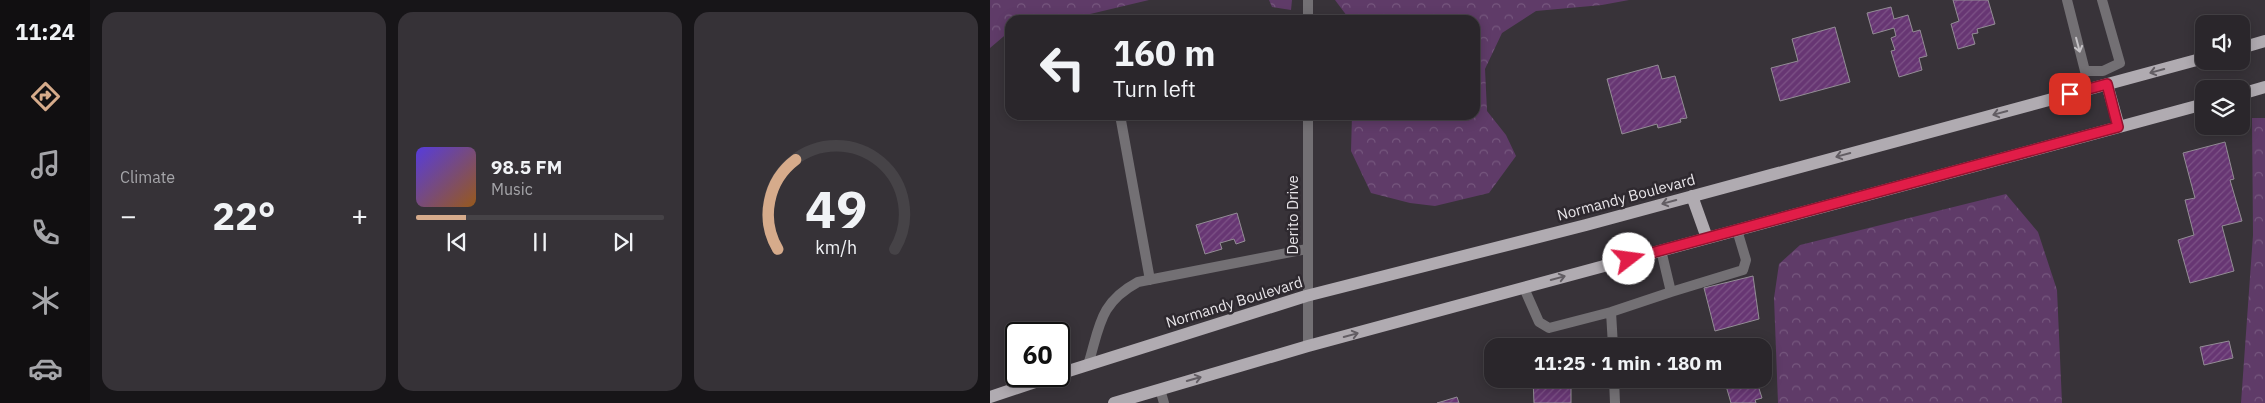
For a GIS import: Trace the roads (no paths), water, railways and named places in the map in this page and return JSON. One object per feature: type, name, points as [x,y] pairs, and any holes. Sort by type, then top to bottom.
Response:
[{"type":"main road","points":[[2250,45],[2265,41]]},
{"type":"main road","name":"Normandy Boulevard","points":[[1070,371],[1306,296],[1692,196],[2105,78],[2195,60]]},
{"type":"main road","points":[[2105,78],[2118,127]]},
{"type":"main road","points":[[2250,92],[2265,88]]},
{"type":"main road","points":[[1114,403],[1308,346],[2195,106]]},
{"type":"main road","points":[[1692,196],[1707,238]]},
{"type":"main road","points":[[990,397],[1020,387]]},
{"type":"street","points":[[1308,0],[1308,15]]},
{"type":"street","points":[[2067,0],[2085,71],[2105,78],[2120,63],[2102,0]]},
{"type":"street","points":[[1121,120],[1150,280]]},
{"type":"street","name":"Derito Drive","points":[[1308,120],[1306,296],[1308,346]]},
{"type":"street","points":[[1524,288],[1539,322],[1549,328],[1611,312],[1743,270],[1746,260],[1737,230]]},
{"type":"street","points":[[1088,365],[1106,308],[1120,291],[1138,282],[1307,249]]},
{"type":"street","points":[[1661,250],[1671,292]]},
{"type":"street","points":[[1611,312],[1612,338]]},
{"type":"street","points":[[1614,388],[1615,403]]},
{"type":"street","points":[[1160,389],[1164,403]]}]
